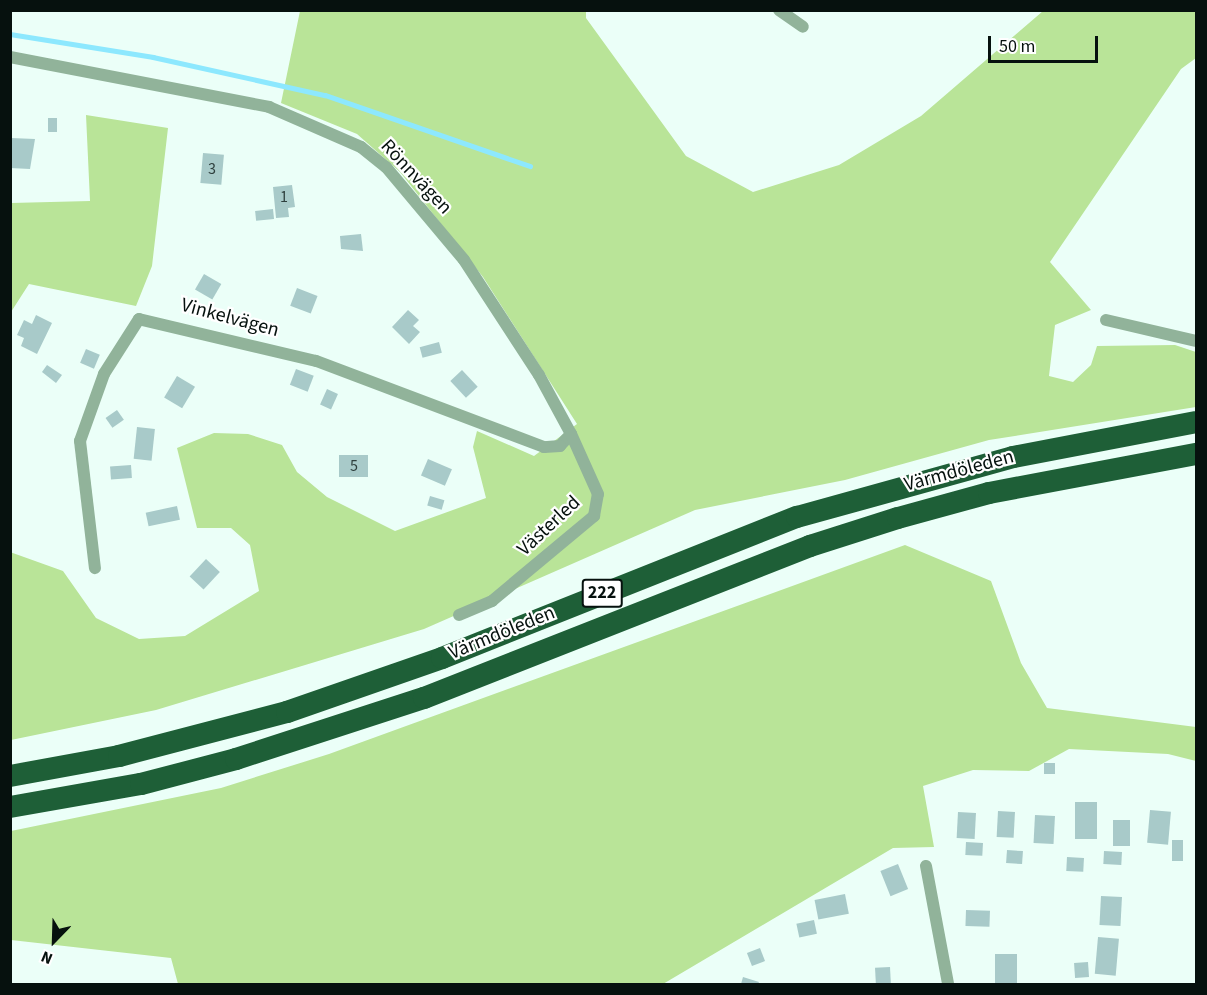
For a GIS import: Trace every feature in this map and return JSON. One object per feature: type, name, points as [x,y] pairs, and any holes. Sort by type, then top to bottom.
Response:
[{"type":"highway","name":"Värmdöleden","points":[[10,776],[119,756],[287,712],[442,658],[797,517],[1013,457],[1197,422]]},
{"type":"highway","name":"Värmdöleden","points":[[10,807],[141,784],[225,762],[424,698],[767,562],[898,518],[1023,486],[1197,454]]},
{"type":"street","points":[[779,10],[803,27]]},
{"type":"street","name":"Rönnvägen","points":[[10,57],[269,107],[361,147],[391,173],[464,260],[572,434]]},
{"type":"street","name":"Vinkelvägen","points":[[95,568],[80,441],[104,374],[140,319],[316,361],[522,441],[560,446],[572,434]]},
{"type":"street","points":[[1106,320],[1197,341]]},
{"type":"street","name":"Västerled","points":[[459,615],[492,601],[594,516],[598,494],[572,434]]},
{"type":"street","points":[[926,866],[948,984]]},
{"type":"green space","points":[[300,11],[586,11],[586,18],[686,156],[753,192],[839,165],[921,116],[1043,11],[1196,11],[1196,58],[1181,69],[1050,262],[1091,310],[1055,325],[1049,376],[1073,382],[1091,365],[1097,346],[1175,345],[1196,352],[1196,407],[989,440],[845,480],[695,510],[424,629],[156,710],[11,740],[10,552],[63,571],[96,618],[139,639],[185,636],[259,591],[250,545],[231,528],[197,528],[177,448],[214,433],[248,434],[282,445],[297,472],[327,497],[395,531],[486,498],[473,447],[477,431],[534,456],[577,424],[483,277],[400,172],[357,134],[281,103]]},
{"type":"green space","points":[[86,115],[168,128],[152,266],[136,306],[29,284],[11,312],[11,203],[90,201]]},
{"type":"green space","points":[[905,545],[991,581],[1021,663],[1047,708],[1196,727],[1196,761],[1168,754],[1069,749],[1029,771],[973,770],[923,786],[934,847],[893,848],[663,984],[178,984],[171,958],[11,940],[11,831],[221,788],[329,754]]},
{"type":"building","points":[[48,118],[57,118],[57,132],[48,132]]},
{"type":"building","points":[[11,138],[35,139],[30,169],[10,168]]},
{"type":"building","points":[[203,153],[224,155],[221,185],[200,183]]},
{"type":"building","points":[[292,185],[295,207],[288,208],[289,217],[276,218],[273,187]]},
{"type":"building","points":[[273,209],[274,219],[256,221],[255,211]]},
{"type":"building","points":[[361,234],[363,251],[341,249],[340,236]]},
{"type":"building","points":[[204,274],[221,284],[212,300],[195,290]]},
{"type":"building","points":[[297,288],[318,296],[311,314],[290,306]]},
{"type":"building","points":[[408,310],[419,320],[413,326],[420,332],[409,344],[392,327]]},
{"type":"building","points":[[36,315],[52,323],[37,354],[21,346],[24,338],[17,335],[24,320],[32,324]]},
{"type":"building","points":[[439,342],[442,353],[423,358],[420,347]]},
{"type":"building","points":[[86,349],[100,355],[94,369],[80,363]]},
{"type":"building","points":[[47,365],[62,375],[56,383],[42,372]]},
{"type":"building","points":[[296,369],[314,376],[308,392],[290,385]]},
{"type":"building","points":[[462,370],[478,387],[466,398],[450,381]]},
{"type":"building","points":[[177,376],[195,387],[182,408],[164,397]]},
{"type":"building","points":[[327,389],[338,394],[331,409],[320,405]]},
{"type":"building","points":[[117,410],[124,420],[112,428],[106,418]]},
{"type":"building","points":[[137,427],[155,429],[152,461],[134,459]]},
{"type":"building","points":[[339,455],[368,455],[368,477],[339,477]]},
{"type":"building","points":[[428,459],[452,469],[445,486],[421,476]]},
{"type":"building","points":[[131,465],[132,478],[111,479],[110,466]]},
{"type":"building","points":[[430,496],[444,500],[442,510],[427,506]]},
{"type":"building","points":[[177,506],[180,520],[149,526],[146,513]]},
{"type":"building","points":[[206,559],[220,572],[204,590],[190,577]]},
{"type":"building","points":[[1044,763],[1055,763],[1055,774],[1044,774]]},
{"type":"building","points":[[1075,802],[1097,802],[1097,839],[1075,839]]},
{"type":"building","points":[[1150,810],[1171,812],[1168,845],[1147,843]]},
{"type":"building","points":[[998,811],[1015,812],[1014,838],[997,837]]},
{"type":"building","points":[[958,812],[976,813],[975,839],[957,838]]},
{"type":"building","points":[[1035,815],[1055,816],[1054,844],[1034,843]]},
{"type":"building","points":[[1113,820],[1130,820],[1130,846],[1113,846]]},
{"type":"building","points":[[1172,840],[1183,840],[1183,861],[1172,861]]},
{"type":"building","points":[[966,842],[983,843],[982,856],[965,855]]},
{"type":"building","points":[[1007,850],[1023,851],[1022,864],[1006,863]]},
{"type":"building","points":[[1104,851],[1122,852],[1121,865],[1103,864]]},
{"type":"building","points":[[1067,857],[1084,858],[1083,872],[1066,871]]},
{"type":"building","points":[[898,864],[908,889],[890,896],[880,871]]},
{"type":"building","points":[[845,894],[849,914],[818,920],[815,900]]},
{"type":"building","points":[[1101,896],[1122,897],[1120,926],[1099,925]]},
{"type":"building","points":[[966,910],[990,911],[989,927],[965,926]]},
{"type":"building","points":[[814,920],[817,934],[799,937],[796,924]]},
{"type":"building","points":[[1098,937],[1119,939],[1116,976],[1095,974]]},
{"type":"building","points":[[760,948],[765,961],[752,966],[747,953]]},
{"type":"building","points":[[995,954],[1017,954],[1017,984],[995,984]]},
{"type":"building","points":[[1088,962],[1089,977],[1075,978],[1074,963]]},
{"type":"building","points":[[890,967],[891,984],[876,984],[875,968]]},
{"type":"building","points":[[743,977],[759,982],[758,984],[741,984]]},
{"type":"waterway","points":[[10,34],[153,57],[325,95],[530,166]]}]
